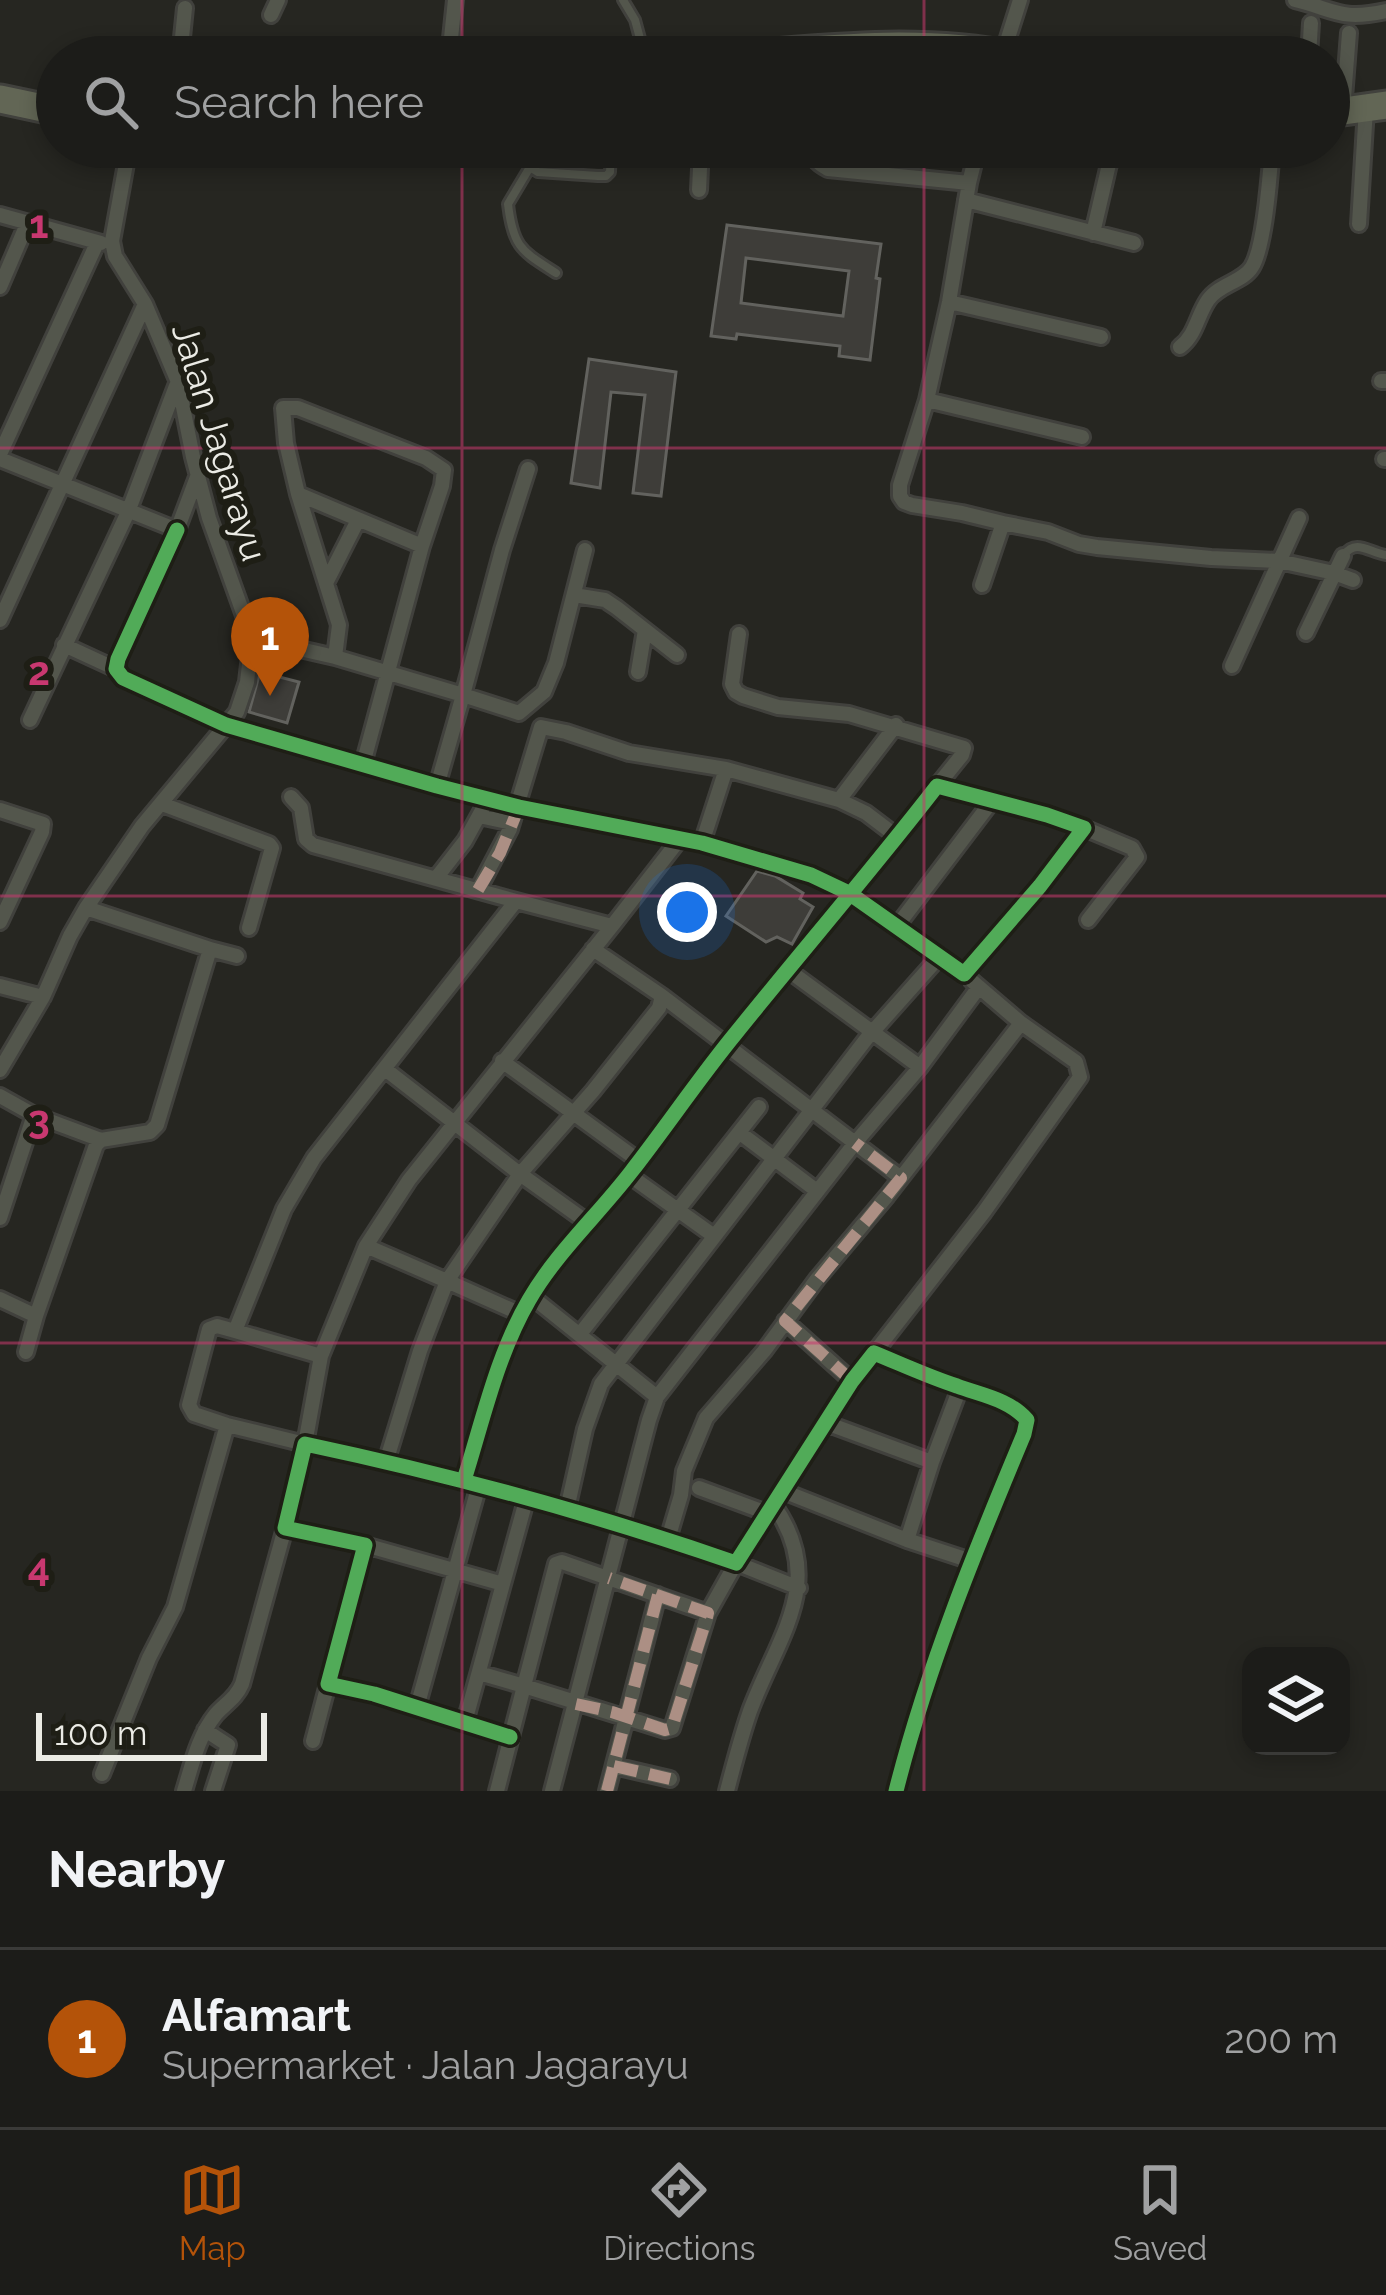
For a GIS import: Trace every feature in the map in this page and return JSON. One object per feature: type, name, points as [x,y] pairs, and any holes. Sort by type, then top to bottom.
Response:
[{"type":"highway","points":[[0,99],[36,107]]},
{"type":"street","points":[[271,15],[278,0]]},
{"type":"street","points":[[451,36],[455,0]]},
{"type":"street","points":[[1012,36],[1020,0]]},
{"type":"street","points":[[1295,0],[1312,2],[1337,15],[1386,11]]},
{"type":"street","points":[[182,36],[185,8]]},
{"type":"street","points":[[1311,23],[1311,36]]},
{"type":"street","points":[[1350,52],[1359,224]]},
{"type":"street","points":[[124,168],[105,242],[0,457],[177,530]]},
{"type":"street","points":[[699,190],[700,168]]},
{"type":"street","points":[[826,168],[969,183]]},
{"type":"street","points":[[973,168],[927,400],[900,485],[904,502],[1048,532],[1097,548],[1279,560],[1354,580]]},
{"type":"street","points":[[1093,233],[1108,168]]},
{"type":"street","points":[[1180,347],[1192,334],[1211,295],[1254,265],[1270,168]]},
{"type":"street","points":[[966,200],[1134,243]]},
{"type":"street","points":[[0,215],[105,242]]},
{"type":"street","points":[[0,287],[27,224]]},
{"type":"street","name":"Jalan Jagarayu","points":[[0,1070],[43,997],[86,908],[142,826],[237,712],[252,638],[209,518],[178,382],[145,304],[105,242]]},
{"type":"street","points":[[949,302],[1101,337]]},
{"type":"street","points":[[0,620],[145,304]]},
{"type":"street","points":[[29,720],[128,512],[178,382]]},
{"type":"street","points":[[927,400],[1082,436]]},
{"type":"street","points":[[335,657],[339,625],[298,494],[283,420],[283,408],[288,406],[440,466],[444,477],[363,764]]},
{"type":"street","points":[[437,786],[528,469]]},
{"type":"street","points":[[116,669],[198,476]]},
{"type":"street","points":[[298,494],[422,546]]},
{"type":"street","points":[[1232,666],[1299,518]]},
{"type":"street","points":[[327,581],[358,520]]},
{"type":"street","points":[[982,585],[1003,524]]},
{"type":"street","points":[[252,638],[335,657],[519,713],[544,692],[556,663],[585,550]]},
{"type":"street","points":[[1306,633],[1343,556]]},
{"type":"street","points":[[574,595],[604,600],[677,655]]},
{"type":"street","points":[[638,672],[645,630]]},
{"type":"street","points":[[417,1707],[455,1569],[500,1363],[531,1296],[962,755],[964,748],[896,725],[743,697],[732,684],[739,634]]},
{"type":"street","points":[[64,645],[116,669],[123,678],[226,724],[519,807],[702,843],[812,874],[940,956],[1076,1062],[1079,1077],[984,1212],[852,1382],[736,1563],[708,1613],[672,1728],[665,1730],[479,1673]]},
{"type":"street","points":[[838,800],[896,725]]},
{"type":"street","points":[[476,889],[500,853],[519,807],[541,728],[628,754],[725,769],[838,800],[896,835]]},
{"type":"street","points":[[702,843],[725,769]]},
{"type":"street","points":[[937,786],[1047,814],[1132,848],[1137,854],[1088,920]]},
{"type":"street","points":[[291,797],[302,808],[306,839],[313,845],[612,926]]},
{"type":"street","points":[[438,878],[488,799]]},
{"type":"street","points":[[897,926],[992,801]]},
{"type":"street","points":[[162,804],[272,848],[249,928]]},
{"type":"street","points":[[0,810],[43,824],[4,902],[0,922]]},
{"type":"street","points":[[481,816],[511,823]]},
{"type":"street","points":[[964,974],[1084,828]]},
{"type":"street","points":[[184,1791],[205,1730],[237,1696],[242,1684],[285,1528],[321,1356],[366,1246],[409,1180],[679,840]]},
{"type":"street","points":[[235,1330],[284,1209],[314,1158],[516,901]]},
{"type":"street","points":[[86,908],[237,956]]},
{"type":"street","points":[[0,1096],[101,1140],[150,1132],[157,1124],[210,949]]},
{"type":"street","points":[[593,949],[901,1178]]},
{"type":"street","points":[[567,1509],[585,1429],[601,1384],[872,1033],[940,956]]},
{"type":"street","points":[[788,970],[920,1067]]},
{"type":"street","points":[[0,986],[43,997]]},
{"type":"street","points":[[552,1790],[657,1397],[979,986]]},
{"type":"street","points":[[386,1462],[447,1281],[520,1174],[659,1008],[662,996]]},
{"type":"street","points":[[668,1539],[684,1471],[700,1429],[1021,1023]]},
{"type":"street","points":[[502,1061],[639,1161]]},
{"type":"street","points":[[385,1069],[587,1222]]},
{"type":"street","points":[[580,1334],[759,1107]]},
{"type":"street","points":[[0,1218],[34,1114]]},
{"type":"street","points":[[740,1133],[817,1191]]},
{"type":"street","points":[[26,1352],[90,1160],[101,1140]]},
{"type":"street","points":[[629,1174],[714,1237]]},
{"type":"street","points":[[366,1246],[521,1314]]},
{"type":"street","points":[[531,1296],[657,1397]]},
{"type":"street","points":[[0,1300],[36,1316]]},
{"type":"street","points":[[785,1321],[852,1382]]},
{"type":"street","points":[[321,1356],[217,1326],[209,1330],[189,1406],[194,1414],[227,1425],[472,1482],[668,1539],[799,1588]]},
{"type":"street","points":[[874,1353],[984,1394],[1027,1420],[914,1718],[896,1791]]},
{"type":"street","points":[[907,1540],[960,1388]]},
{"type":"street","points":[[826,1423],[932,1462]]},
{"type":"street","points":[[102,1774],[175,1607],[227,1425]]},
{"type":"street","points":[[699,1488],[774,1503],[971,1561]]},
{"type":"street","points":[[465,1722],[527,1497]]},
{"type":"street","points":[[727,1791],[749,1714],[791,1620],[799,1588],[788,1525],[774,1503]]},
{"type":"street","points":[[285,1528],[503,1583]]},
{"type":"street","points":[[313,1741],[365,1545]]},
{"type":"street","points":[[497,1791],[556,1564],[562,1562],[708,1613]]},
{"type":"street","points":[[607,1791],[658,1595]]},
{"type":"street","points":[[328,1684],[510,1737]]},
{"type":"street","points":[[205,1730],[228,1745],[213,1791]]},
{"type":"street","points":[[614,1766],[670,1779]]},
{"type":"lane","points":[[623,0],[639,36]]},
{"type":"lane","points":[[529,168],[508,204],[514,237],[522,250],[556,273]]},
{"type":"lane","points":[[533,168],[550,174],[606,176],[610,168]]},
{"type":"lane","points":[[1343,556],[1358,545],[1386,555]]},
{"type":"building","points":[[727,225],[881,244],[870,360],[839,356],[840,346],[737,334],[736,339],[711,336]],"holes":[[[746,258],[849,271],[843,316],[741,303]]]},
{"type":"building","points":[[589,359],[676,372],[661,496],[633,493],[645,395],[611,392],[600,488],[571,483]]},
{"type":"building","points":[[260,672],[299,682],[287,723],[249,712]]},
{"type":"building","points":[[757,871],[803,893],[800,899],[813,907],[792,944],[777,937],[766,942],[726,916]]},
{"type":"marked path","points":[[478,890],[519,807]]},
{"type":"marked path","points":[[852,1381],[785,1321],[901,1178],[855,1143]]},
{"type":"marked path","points":[[576,1704],[665,1730],[672,1728],[707,1617],[708,1613],[609,1578]]},
{"type":"marked path","points":[[607,1791],[658,1595]]},
{"type":"marked path","points":[[614,1766],[670,1779]]},
{"type":"cycle path","points":[[177,530],[118,659],[116,669],[123,678],[226,725],[437,786],[702,843],[811,875],[849,893],[964,974],[1084,828],[937,786],[887,848],[862,879],[837,910],[722,1050],[540,1283],[499,1365],[464,1480]]},
{"type":"cycle path","points":[[510,1737],[328,1684],[365,1545],[285,1528],[305,1444],[522,1497],[736,1563],[874,1353],[1003,1402],[1027,1420],[937,1655],[896,1791]]},
{"type":"place","name":"Alfamart","points":[[270,696]]}]
